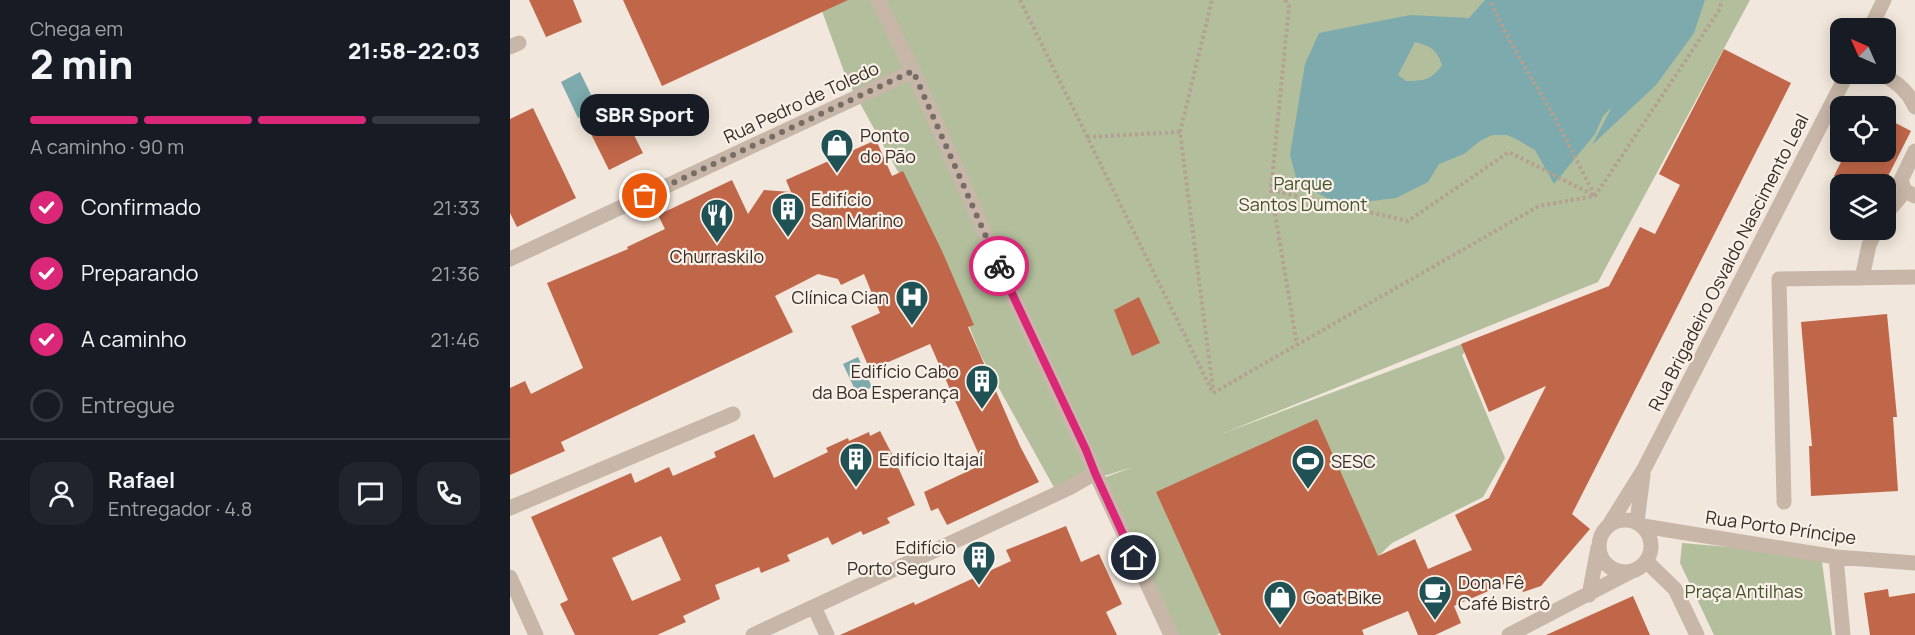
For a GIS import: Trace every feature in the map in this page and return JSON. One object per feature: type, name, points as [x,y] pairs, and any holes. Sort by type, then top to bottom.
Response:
[{"type":"street","points":[[878,0],[913,71],[1007,283],[1171,635]]},
{"type":"street","points":[[1875,18],[1884,0]]},
{"type":"street","name":"Rua Pedro de Toledo","points":[[510,260],[913,71]]},
{"type":"street","points":[[1896,77],[1915,81]]},
{"type":"street","name":"Rua Brigadeiro Osvaldo Nascimento Leal","points":[[1609,525],[1644,469],[1842,84]]},
{"type":"street","points":[[1896,84],[1906,92],[1915,107]]},
{"type":"street","points":[[1896,205],[1910,193],[1901,180],[1911,168],[1915,151]]},
{"type":"street","points":[[1862,278],[1872,240]]},
{"type":"street","points":[[1784,502],[1779,279],[1915,277]]},
{"type":"street","points":[[510,508],[733,414]]},
{"type":"street","name":"Rua Brigadeiro Osvaldo Nascimento Leal","points":[[1640,524],[1644,469]]},
{"type":"street","points":[[753,635],[1069,488],[1095,473]]},
{"type":"street","points":[[1509,635],[1589,595],[1632,571],[1640,568],[1650,555],[1651,539],[1640,524],[1623,520],[1609,525],[1600,538],[1589,595]]},
{"type":"street","name":"Rua Porto Príncipe","points":[[1640,524],[1836,557],[1915,563]]},
{"type":"street","points":[[1599,546],[1603,561],[1609,567],[1616,571],[1632,571]]},
{"type":"street","points":[[1836,557],[1843,635]]},
{"type":"street","points":[[1646,561],[1675,589],[1696,635]]},
{"type":"street","points":[[510,577],[536,635]]},
{"type":"street","points":[[814,607],[827,635]]},
{"type":"path","points":[[1020,0],[1213,393]]},
{"type":"path","points":[[1212,0],[1180,132],[1213,393]]},
{"type":"path","points":[[1285,0],[1289,6],[1271,190],[1297,345]]},
{"type":"path","points":[[1490,0],[1500,26],[1541,94],[1595,196]]},
{"type":"path","points":[[1213,393],[1539,206],[1595,196],[1720,9],[1721,0]]},
{"type":"path","points":[[1087,137],[1180,132]]},
{"type":"path","points":[[1271,190],[1408,221],[1509,152],[1595,196]]},
{"type":"green space","name":"Parque Santos Dumont","points":[[818,0],[1750,0],[1598,282],[1224,433],[1478,338],[1462,355],[1505,458],[1483,497],[1392,543],[1358,576],[1216,635],[1171,635],[1098,480],[1133,467],[1056,491],[981,356],[931,231],[847,80]]},
{"type":"green space","name":"Praça Antilhas","points":[[1682,543],[1821,555],[1832,635],[1714,635],[1680,563]]},
{"type":"water","points":[[1485,0],[1705,0],[1694,33],[1656,85],[1592,145],[1612,107],[1603,116],[1595,134],[1554,184],[1535,150],[1507,135],[1492,135],[1464,154],[1439,164],[1428,182],[1396,198],[1339,205],[1297,181],[1290,155],[1305,64],[1319,33],[1410,15],[1469,18]],"holes":[[[1415,42],[1435,52],[1442,65],[1435,74],[1427,79],[1406,81],[1398,75]]]},
{"type":"water","points":[[580,72],[598,109],[578,118],[561,82]]},
{"type":"water","points":[[858,357],[872,387],[857,394],[843,364]]},
{"type":"building","points":[[529,0],[573,0],[582,22],[546,37]]},
{"type":"building","points":[[623,0],[848,0],[662,86]]},
{"type":"building","points":[[1724,49],[1791,83],[1572,514],[1590,529],[1541,586],[1523,592],[1516,579],[1454,606],[1461,623],[1435,635],[1418,635],[1408,611],[1362,630],[1364,635],[1221,635],[1156,492],[1317,419],[1378,556],[1415,539],[1428,569],[1472,550],[1455,515],[1489,498],[1546,386],[1489,412],[1461,344],[1609,286],[1640,227],[1655,234],[1680,185],[1659,174]]},
{"type":"building","points":[[533,108],[576,198],[517,227],[510,213],[510,119]]},
{"type":"building","points":[[622,111],[643,153],[609,170],[588,128]]},
{"type":"building","points":[[1896,123],[1911,131],[1896,160]]},
{"type":"building","points":[[876,140],[892,176],[903,171],[942,251],[974,325],[968,327],[1020,446],[1039,482],[947,525],[938,508],[931,511],[924,492],[983,464],[930,344],[870,370],[851,326],[880,313],[864,274],[841,285],[838,279],[818,274],[775,296],[793,332],[561,442],[565,451],[510,475],[510,388],[525,381],[531,394],[583,368],[547,283],[628,249],[627,247],[665,229],[658,215],[732,180],[748,214],[764,190],[791,192],[786,180]]},
{"type":"building","points":[[1841,162],[1895,162],[1889,174],[1835,174]]},
{"type":"building","points":[[1139,297],[1160,343],[1132,356],[1114,310]]},
{"type":"building","points":[[1887,314],[1897,417],[1893,417],[1898,491],[1811,496],[1809,446],[1812,446],[1801,322]]},
{"type":"building","points":[[880,431],[915,505],[887,518],[890,523],[863,535],[861,531],[832,545],[828,537],[787,555],[790,561],[761,573],[759,567],[715,585],[720,599],[683,616],[686,622],[657,635],[575,635],[560,604],[568,600],[531,517],[631,473],[635,483],[669,467],[673,476],[716,457],[714,452],[754,434],[774,478],[828,452],[826,448],[848,438],[849,441],[869,432],[870,436]],"holes":[[[661,536],[681,580],[632,601],[612,558]]]},
{"type":"building","points":[[1066,526],[1081,562],[1099,554],[1122,604],[1106,612],[1117,635],[840,635],[914,602],[915,605],[1011,561],[1006,550]]},
{"type":"building","points":[[1888,589],[1889,597],[1915,593],[1915,635],[1870,635],[1864,593]]},
{"type":"building","points":[[1633,596],[1650,635],[1546,635]]},
{"type":"way so far","points":[[645,196],[913,71],[999,266]]},
{"type":"place","name":"Ponto do Pão","points":[[837,174]]},
{"type":"place","name":"SBR Sport","points":[[645,196]]},
{"type":"place","name":"Edifício San Marino","points":[[788,238]]},
{"type":"place","name":"Churraskilo","points":[[717,244]]},
{"type":"place","name":"Clínica Cian","points":[[912,326]]},
{"type":"place","name":"Edifício Cabo da Boa Esperança","points":[[982,410]]},
{"type":"place","name":"Edifício Itajaí","points":[[856,488]]},
{"type":"place","name":"SESC","points":[[1308,490]]},
{"type":"place","name":"Edifício Porto Seguro","points":[[979,586]]},
{"type":"place","name":"Dona Fê Café Bistrô","points":[[1435,621]]},
{"type":"place","name":"Goat Bike","points":[[1280,626]]},
{"type":"route","points":[[999,266],[1134,558]]}]
